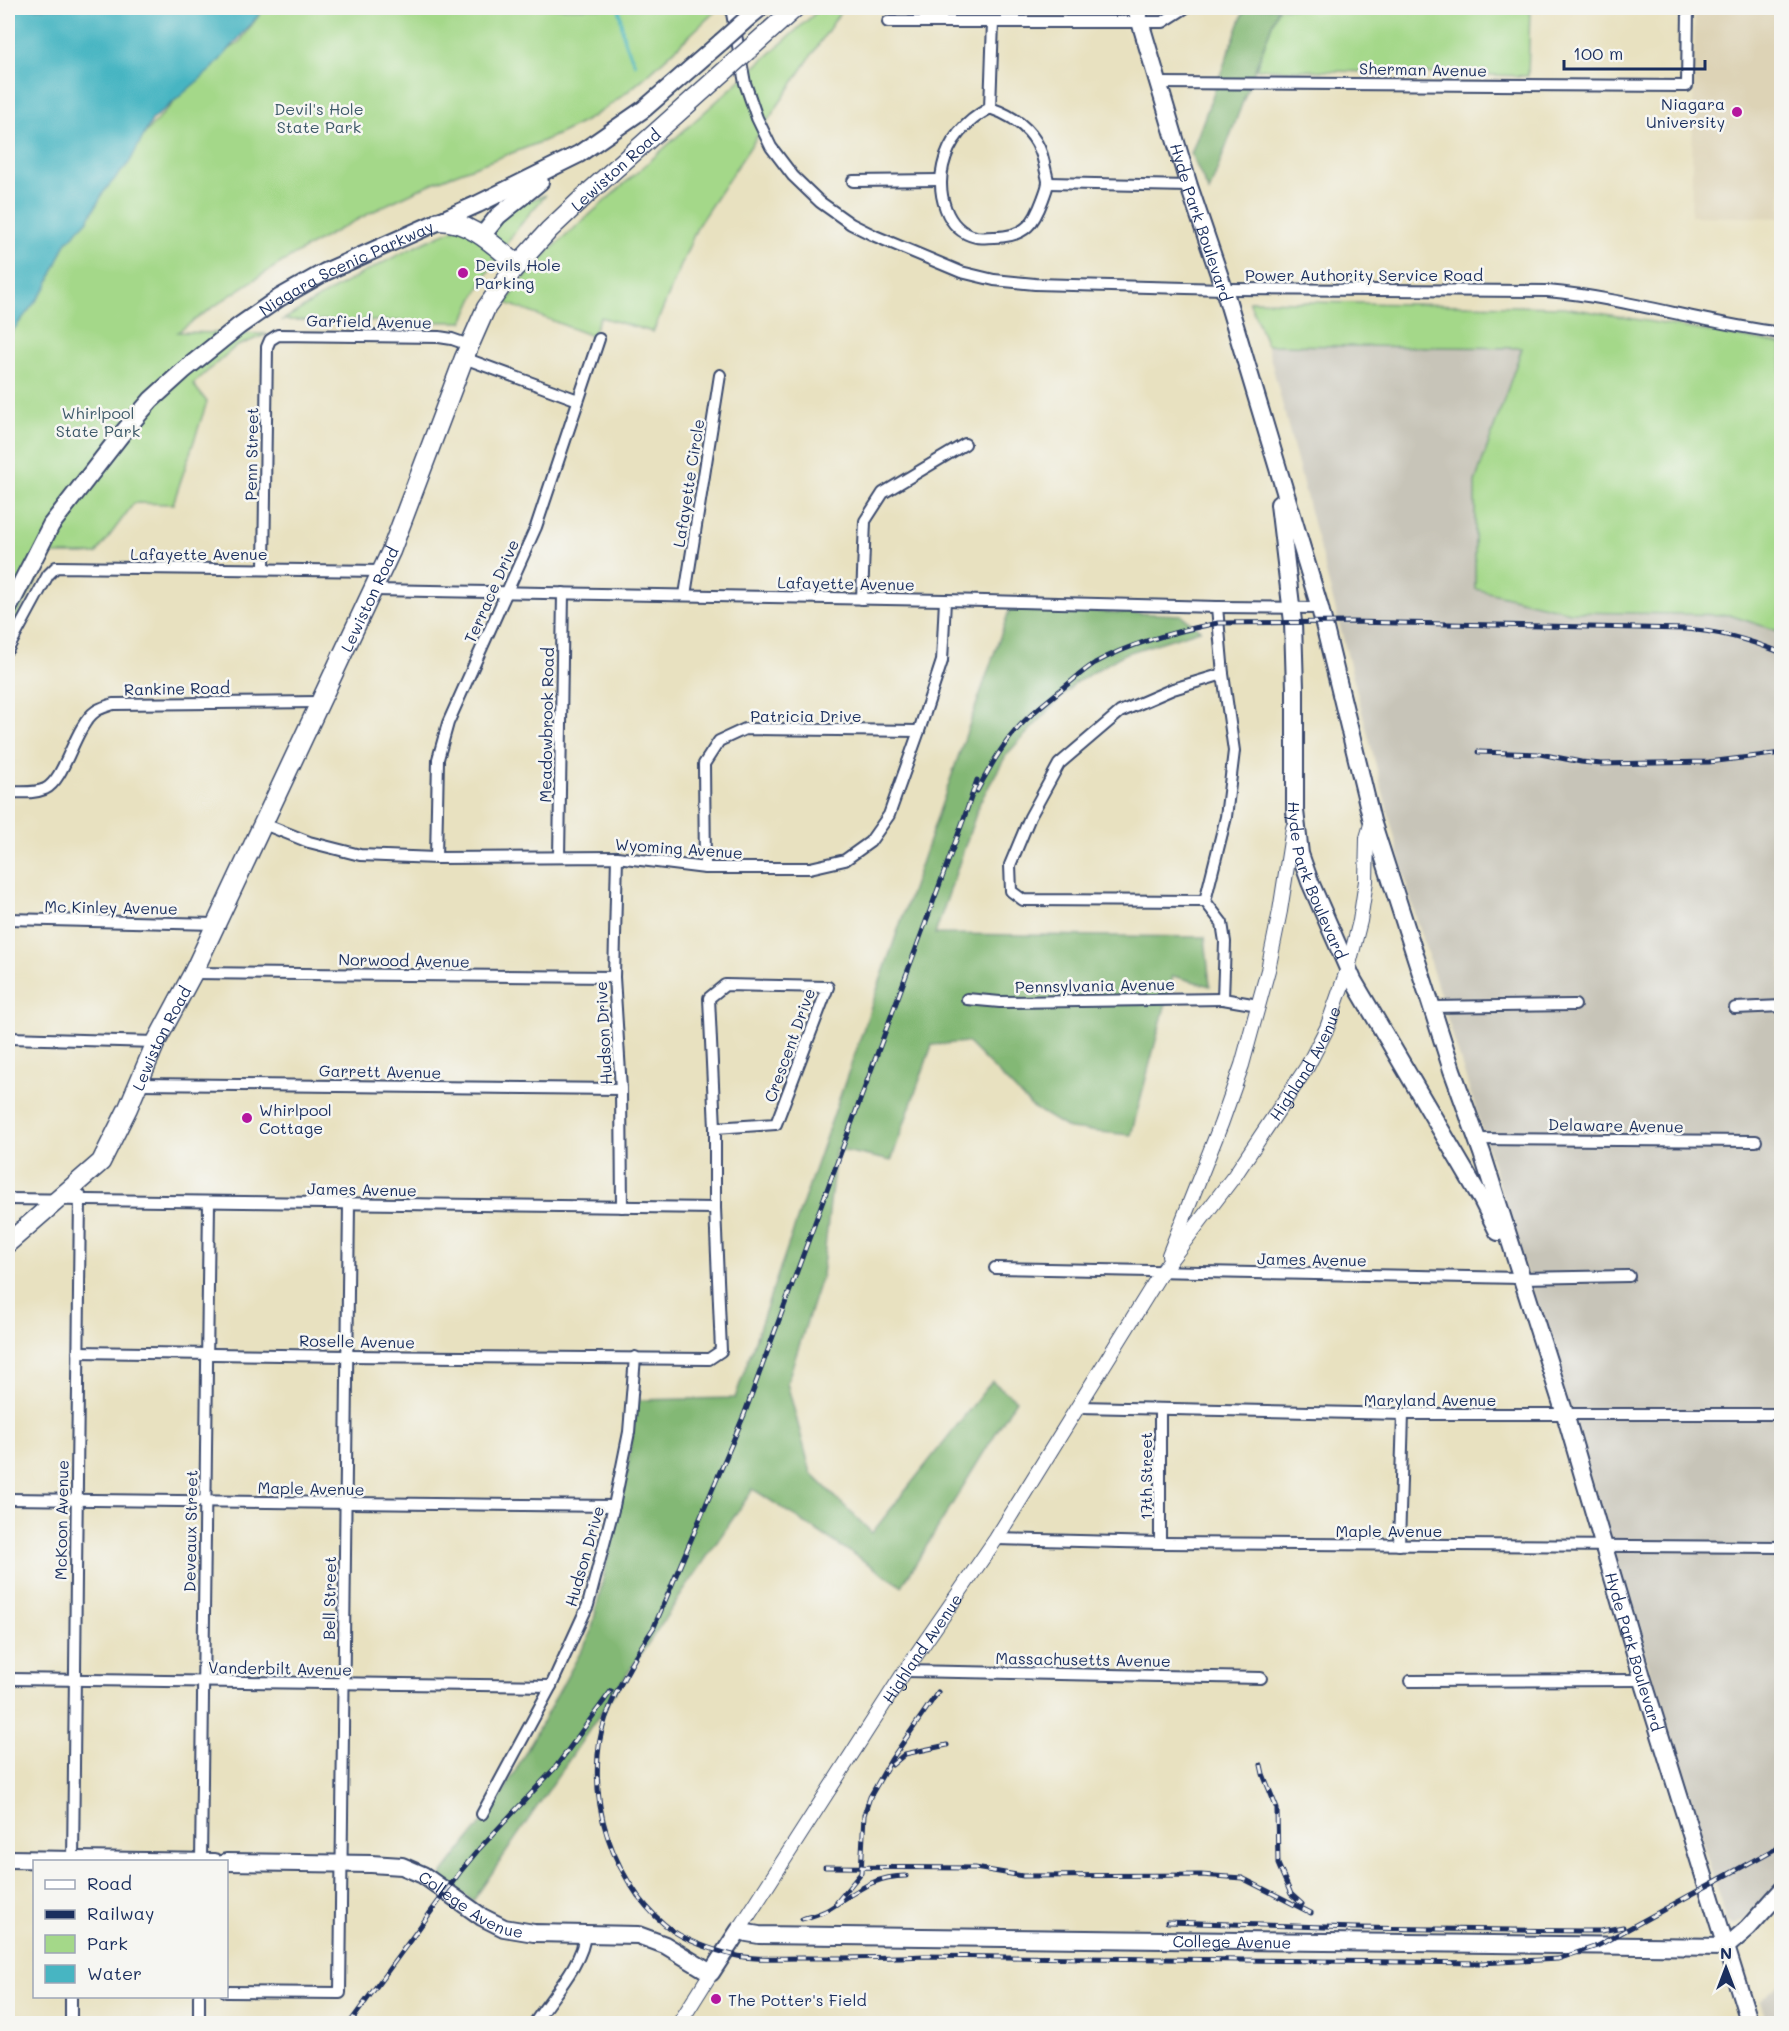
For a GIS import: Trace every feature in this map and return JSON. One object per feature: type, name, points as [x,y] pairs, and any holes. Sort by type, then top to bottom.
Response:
[{"type":"main road","name":"Lewiston Road","points":[[8,1243],[101,1162],[139,1084],[156,1042],[193,973],[264,824],[381,571],[411,501],[466,351],[486,308],[518,265],[573,207],[795,8]]},
{"type":"main road","name":"Niagara Scenic Parkway","points":[[8,609],[51,525],[120,436],[151,400],[239,326],[302,284],[325,272],[565,162],[631,119],[755,12]]},
{"type":"main road","name":"Hyde Park Boulevard","points":[[1138,15],[1189,186],[1224,289],[1320,608],[1372,821],[1565,1414],[1643,1680],[1750,2024]]},
{"type":"main road","points":[[482,236],[498,216],[565,162]]},
{"type":"main road","points":[[439,221],[455,222],[482,236],[518,265]]},
{"type":"main road","name":"Hyde Park Boulevard","points":[[1268,435],[1283,528],[1291,607],[1295,689],[1295,811],[1300,854],[1348,968],[1379,1027],[1482,1200],[1521,1278]]},
{"type":"main road","points":[[8,1859],[40,1860]]},
{"type":"main road","name":"College Avenue","points":[[228,1862],[396,1865],[412,1870],[434,1882],[487,1920],[508,1930],[648,1937],[711,1973]]},
{"type":"main road","points":[[1726,1947],[1748,1928],[1782,1890]]},
{"type":"main road","name":"College Avenue","points":[[739,1930],[759,1935],[1726,1947]]},
{"type":"main road","name":"Highland Avenue","points":[[711,1973],[739,1930]]},
{"type":"street","name":"Power Authority Service Road","points":[[731,8],[748,95],[766,137],[784,166],[801,185],[830,210],[851,224],[945,266],[981,278],[1035,284],[1224,289],[1547,291],[1596,296],[1722,324],[1782,333]]},
{"type":"street","points":[[888,22],[993,22],[1138,15],[1163,22],[1185,8]]},
{"type":"street","name":"Sherman Avenue","points":[[1159,83],[1687,86],[1688,8]]},
{"type":"street","points":[[990,108],[993,22]]},
{"type":"street","points":[[990,108],[1005,113],[1020,122],[1032,134],[1042,153],[1048,183],[1040,207],[1028,226],[1009,237],[975,237],[957,228],[949,216],[943,202],[940,180],[946,155],[959,130],[975,116],[990,108]]},
{"type":"street","points":[[853,182],[940,180]]},
{"type":"street","points":[[1048,183],[1189,186]]},
{"type":"street","name":"Garfield Avenue","points":[[270,340],[278,335],[452,339],[466,351],[578,400]]},
{"type":"street","name":"Terrace Drive","points":[[436,858],[438,759],[448,723],[542,512],[599,339]]},
{"type":"street","name":"Penn Street","points":[[264,569],[267,347],[270,340]]},
{"type":"street","name":"Lafayette Circle","points":[[685,596],[720,375]]},
{"type":"street","points":[[862,599],[865,522],[883,493],[965,444]]},
{"type":"street","name":"Lafayette Avenue","points":[[8,649],[48,575],[56,567],[381,571]]},
{"type":"street","name":"Lafayette Avenue","points":[[372,590],[1320,608]]},
{"type":"street","name":"Meadowbrook Road","points":[[559,856],[563,593]]},
{"type":"street","name":"Wyoming Avenue","points":[[264,824],[309,842],[360,855],[436,858],[617,857],[705,868],[810,868],[845,860],[870,842],[889,815],[942,661],[945,600]]},
{"type":"street","points":[[1205,901],[1226,817],[1234,751],[1223,674],[1217,607]]},
{"type":"street","points":[[1205,901],[1023,900],[1011,891],[1010,865],[1030,817],[1059,764],[1120,712],[1173,689],[1223,674]]},
{"type":"street","name":"Rankine Road","points":[[8,792],[37,792],[48,787],[56,778],[85,724],[96,711],[113,704],[320,702]]},
{"type":"street","name":"Patricia Drive","points":[[705,868],[704,764],[719,741],[744,729],[919,731]]},
{"type":"street","name":"Highland Avenue","points":[[1162,1271],[1242,1065],[1268,970],[1280,911],[1295,811]]},
{"type":"street","name":"Highland Avenue","points":[[739,1930],[905,1671],[996,1539],[1162,1271],[1234,1175],[1307,1066],[1328,1028],[1348,968],[1366,881],[1367,838],[1372,821]]},
{"type":"street","name":"Hudson Drive","points":[[617,857],[614,977],[621,1089],[622,1207]]},
{"type":"street","points":[[1205,901],[1222,923],[1225,942],[1223,999]]},
{"type":"street","name":"Mc Kinley Avenue","points":[[8,919],[215,924]]},
{"type":"street","name":"Norwood Avenue","points":[[193,973],[614,977]]},
{"type":"street","name":"Crescent Drive","points":[[634,1357],[709,1359],[721,1351],[709,998],[724,985],[828,987],[776,1125],[715,1128]]},
{"type":"street","name":"Pennsylvania Avenue","points":[[967,999],[1000,1002],[1223,999],[1258,1005]]},
{"type":"street","points":[[1432,1007],[1575,1005]]},
{"type":"street","points":[[1735,1008],[1782,1006]]},
{"type":"street","points":[[8,1038],[156,1042]]},
{"type":"street","name":"Garrett Avenue","points":[[139,1084],[621,1089]]},
{"type":"street","name":"Delaware Avenue","points":[[1476,1139],[1756,1141]]},
{"type":"street","name":"McKoon Avenue","points":[[73,1860],[80,1180]]},
{"type":"street","name":"James Avenue","points":[[8,1199],[715,1208]]},
{"type":"street","name":"Deveaux Street","points":[[201,1860],[209,1202]]},
{"type":"street","name":"Bell Street","points":[[228,1992],[340,1993],[349,1203]]},
{"type":"street","name":"James Avenue","points":[[995,1268],[1521,1278],[1629,1276]]},
{"type":"street","name":"Roselle Avenue","points":[[78,1352],[634,1357]]},
{"type":"street","name":"Hudson Drive","points":[[482,1814],[551,1686],[588,1605],[614,1506],[629,1432],[634,1357]]},
{"type":"street","name":"Maryland Avenue","points":[[1079,1407],[1403,1414],[1782,1414]]},
{"type":"street","name":"17th Street","points":[[1160,1410],[1160,1543]]},
{"type":"street","points":[[1399,1545],[1403,1414]]},
{"type":"street","name":"Maple Avenue","points":[[8,1499],[614,1506]]},
{"type":"street","name":"Maple Avenue","points":[[996,1539],[1160,1543],[1782,1547]]},
{"type":"street","name":"Massachusetts Avenue","points":[[905,1671],[1261,1678]]},
{"type":"street","name":"Vanderbilt Avenue","points":[[8,1679],[551,1686]]},
{"type":"street","points":[[1410,1681],[1643,1680]]},
{"type":"street","points":[[534,2024],[578,1959],[585,1933]]},
{"type":"street","name":"Highland Avenue","points":[[680,2024],[711,1973]]},
{"type":"street","points":[[71,1998],[71,2024]]},
{"type":"street","points":[[199,1998],[199,2024]]},
{"type":"shaded area","name":"Niagara University","points":[[1695,8],[1781,8],[1781,218],[1691,216]]},
{"type":"shaded area","points":[[1267,345],[1522,348],[1475,482],[1570,612],[1729,615],[1781,632],[1782,1878],[1743,1921],[1734,1925],[1727,1922],[1411,901]]},
{"type":"shaded area","points":[[1781,1982],[1781,2023],[1767,2023],[1760,2001]]},
{"type":"green space","name":"Devil's Hole State Park","points":[[264,8],[719,8],[644,78],[595,115],[555,136],[449,176],[362,217],[268,271],[178,332],[267,334],[235,347],[193,384],[207,402],[173,504],[134,503],[96,554],[51,554],[8,633],[8,334],[58,249],[136,143],[214,59],[239,43]]},
{"type":"green space","points":[[821,8],[843,8],[698,225],[653,332],[600,317],[592,336],[506,303],[525,277],[549,251]]},
{"type":"green space","points":[[1245,8],[1278,8],[1209,192],[1191,154]]},
{"type":"green space","points":[[1278,8],[1530,8],[1528,76],[1256,69]]},
{"type":"green space","points":[[546,195],[498,255],[479,287],[463,322],[283,320],[346,282],[410,249],[477,220]]},
{"type":"green space","points":[[1249,301],[1564,307],[1781,344],[1781,632],[1729,615],[1570,612],[1475,589],[1475,482],[1522,348],[1267,345]]},
{"type":"green space","points":[[1010,608],[1181,615],[1200,630],[1124,654],[1075,683],[1007,754],[980,802],[935,934],[1205,937],[1210,986],[1173,976],[1131,1135],[1069,1129],[1031,1106],[967,1042],[932,1045],[891,1161],[836,1149],[822,1275],[787,1383],[811,1473],[872,1533],[992,1381],[1016,1400],[902,1586],[753,1489],[473,1901],[440,1877],[500,1799],[591,1633],[627,1472],[637,1400],[735,1398]]},
{"type":"water","points":[[8,8],[265,8],[213,68],[152,120],[129,163],[105,190],[88,220],[66,243],[46,288],[8,337]]},
{"type":"waterway","points":[[619,8],[624,40],[635,64]]},
{"type":"railway","points":[[977,791],[1000,751],[1027,718],[1091,666],[1140,643],[1218,623],[1350,622],[1685,629],[1734,637],[1782,653]]},
{"type":"railway","points":[[1478,752],[1540,754],[1601,764],[1709,762],[1782,753]]},
{"type":"railway","points":[[630,1664],[654,1627],[744,1415],[977,780]]},
{"type":"railway","points":[[635,1658],[611,1705],[599,1742],[598,1793],[611,1847],[638,1896],[663,1924],[694,1942],[741,1957],[924,1956],[1481,1963],[1558,1959],[1597,1946],[1782,1845]]},
{"type":"railway","points":[[349,2024],[460,1872],[555,1768],[611,1691]]},
{"type":"railway","points":[[837,1902],[861,1873],[864,1815],[870,1797],[891,1760],[938,1692]]},
{"type":"railway","points":[[892,1765],[905,1754],[947,1745]]},
{"type":"railway","points":[[1261,1765],[1277,1809],[1278,1864],[1291,1894],[1302,1904]]},
{"type":"railway","points":[[825,1867],[975,1868],[1023,1876],[1201,1875],[1242,1878],[1311,1913]]},
{"type":"railway","points":[[802,1919],[826,1911],[874,1882],[906,1876]]},
{"type":"railway","points":[[1167,1922],[1355,1928],[1583,1931],[1623,1927]]},
{"type":"place","name":"Niagara University","points":[[1737,112]]},
{"type":"place","name":"Devils Hole Parking","points":[[463,273]]},
{"type":"place","name":"Whirlpool Cottage","points":[[247,1118]]},
{"type":"place","name":"The Potter's Field","points":[[716,1999]]},
{"type":"park label","name":"Whirlpool State Park","points":[[98,421]]}]
